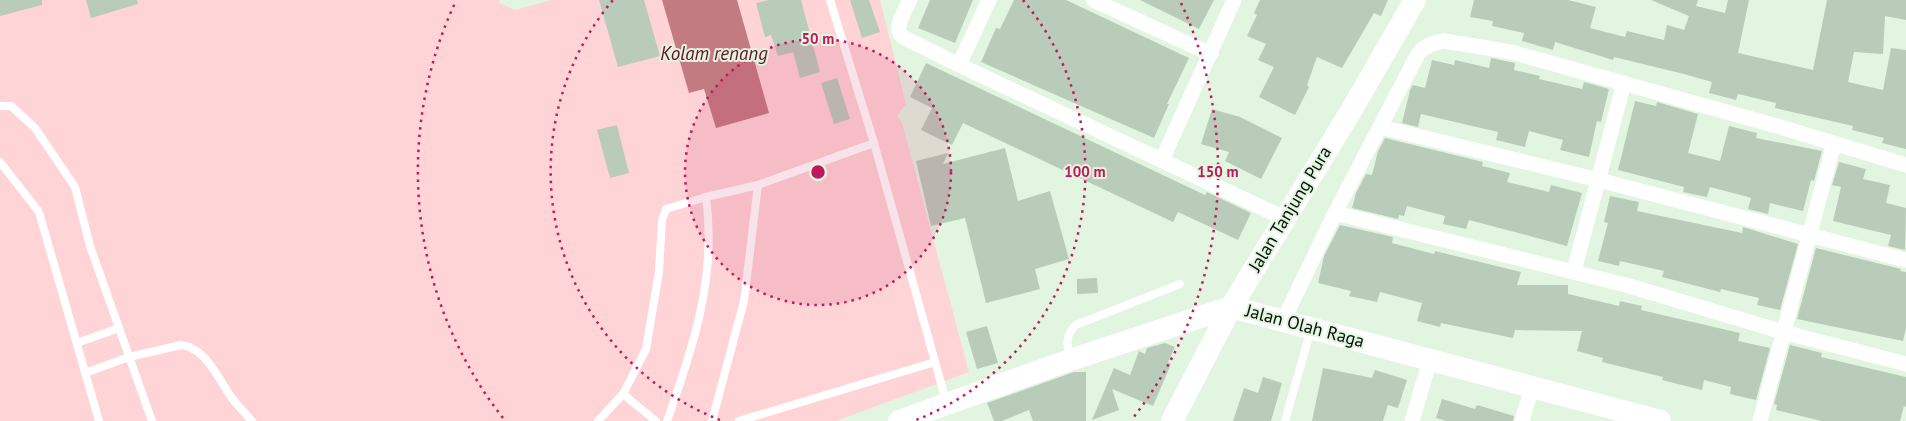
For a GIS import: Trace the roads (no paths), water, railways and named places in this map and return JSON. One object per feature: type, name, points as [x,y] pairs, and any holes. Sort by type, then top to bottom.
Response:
[{"type":"street","points":[[910,0],[898,28],[899,34],[958,65],[1284,218]]},
{"type":"street","points":[[958,65],[989,0]]},
{"type":"street","points":[[1093,0],[1211,54]]},
{"type":"street","points":[[1162,160],[1234,0]]},
{"type":"street","name":"Jalan Tanjung Pura","points":[[1172,421],[1231,307],[1351,111],[1415,0]]},
{"type":"street","points":[[1283,320],[1334,213],[1418,54],[1424,47],[1434,42],[1444,41],[1511,52],[1906,165]]},
{"type":"street","points":[[1574,271],[1624,83]]},
{"type":"street","points":[[1380,127],[1599,180],[1905,260]]},
{"type":"street","points":[[1760,421],[1834,143]]},
{"type":"street","points":[[1334,213],[1574,271],[1783,332],[1906,364]]},
{"type":"street","name":"Jalan Olah Raga","points":[[899,421],[1070,360],[1231,307],[1660,421]]},
{"type":"street","points":[[1412,421],[1430,360]]},
{"type":"street","points":[[1522,421],[1532,387]]},
{"type":"lane","points":[[830,0],[874,143],[946,403]]},
{"type":"lane","points":[[0,106],[11,106],[35,128],[75,187],[90,246],[152,421]]},
{"type":"lane","points":[[598,421],[623,394],[646,349],[659,272],[662,220],[666,209],[706,197],[758,185],[874,143]]},
{"type":"lane","points":[[0,162],[38,212],[99,421]]},
{"type":"lane","points":[[712,421],[744,301],[758,185]]},
{"type":"lane","points":[[666,421],[689,360],[706,289],[709,221],[706,197]]},
{"type":"lane","points":[[1070,360],[1067,340],[1069,332],[1076,325],[1180,284]]},
{"type":"lane","points":[[77,343],[120,328]]},
{"type":"lane","points":[[1285,421],[1312,328]]},
{"type":"lane","points":[[86,373],[129,357],[181,345],[196,350],[252,421]]},
{"type":"lane","points":[[739,421],[935,362]]},
{"type":"lane","points":[[623,394],[656,421]]},
{"type":"water","name":"Kolam renang","points":[[662,0],[737,0],[769,113],[716,128],[704,89],[689,93]]}]
